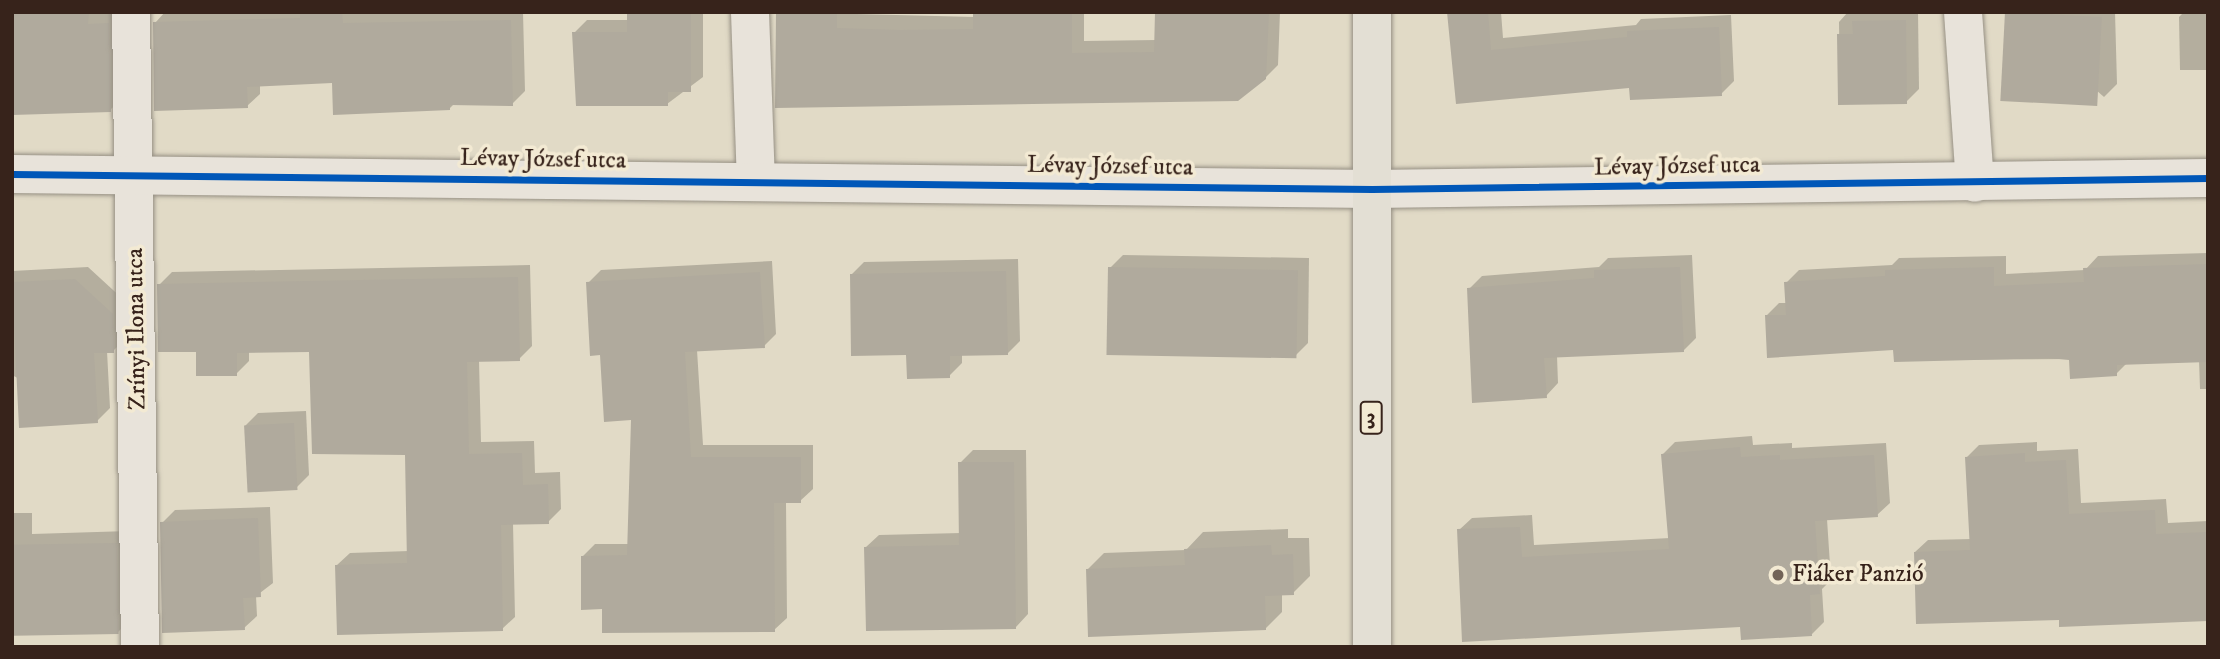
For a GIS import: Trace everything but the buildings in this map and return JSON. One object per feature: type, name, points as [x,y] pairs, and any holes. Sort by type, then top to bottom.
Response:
[{"type":"main road","name":"3","points":[[1372,12],[1372,647]]},
{"type":"street","name":"Zrínyi Ilona utca","points":[[131,12],[136,175],[140,647]]},
{"type":"street","points":[[750,12],[756,182]]},
{"type":"street","points":[[1963,12],[1975,183]]},
{"type":"street","name":"Lévay József utca","points":[[12,174],[1372,189],[2208,178]]},
{"type":"cycle path","points":[[12,174],[1372,189],[2208,178]]},
{"type":"place","name":"Fiáker Panzió","points":[[1778,575]]}]
